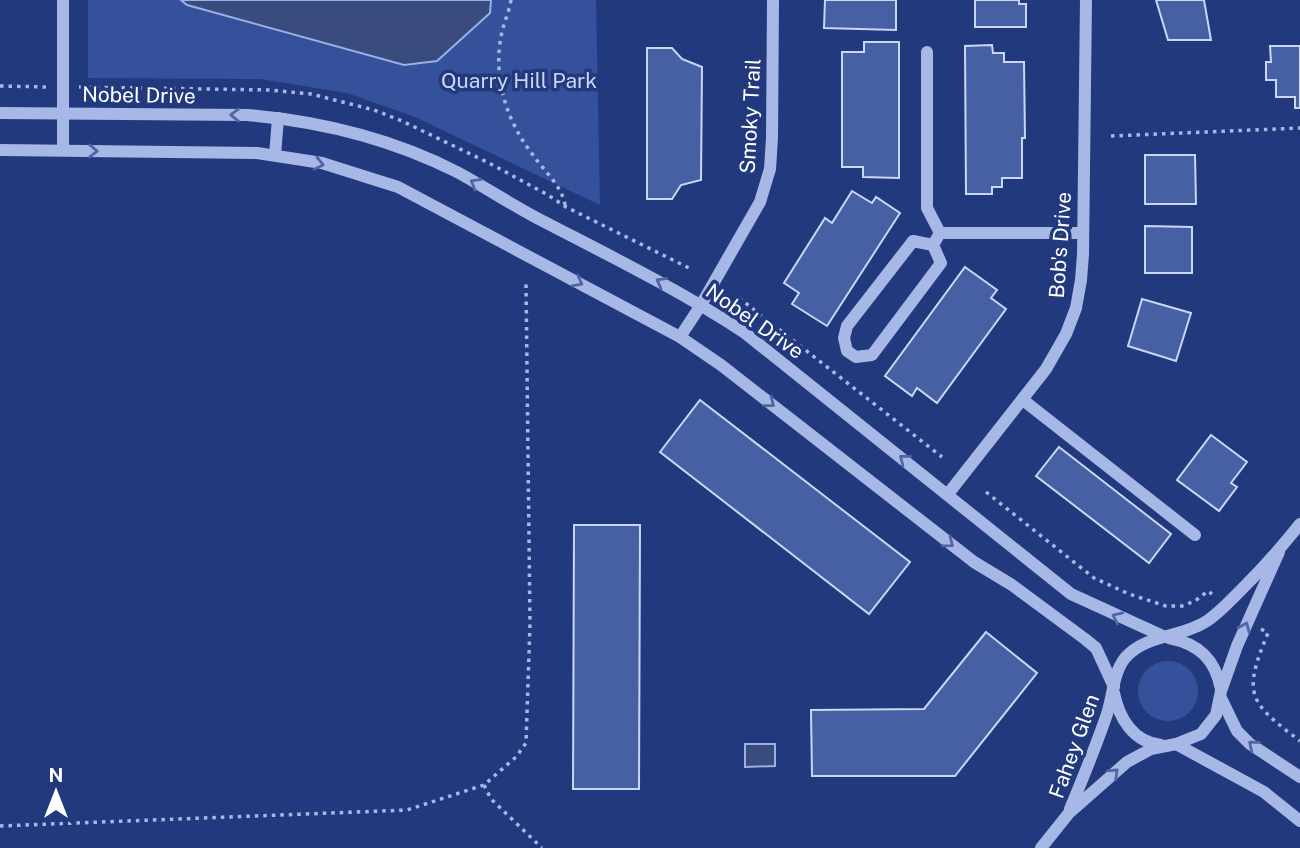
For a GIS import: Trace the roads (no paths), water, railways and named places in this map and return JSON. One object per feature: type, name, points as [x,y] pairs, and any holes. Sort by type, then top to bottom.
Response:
[{"type":"street","points":[[63,0],[63,150]]},
{"type":"street","name":"Smoky Trail","points":[[680,337],[760,202],[770,169],[774,0]]},
{"type":"street","name":"Bob's Drive","points":[[948,494],[1046,369],[1066,334],[1076,308],[1081,280],[1083,233],[1086,0]]},
{"type":"street","points":[[928,52],[927,208],[940,233]]},
{"type":"street","name":"Nobel Drive","points":[[0,113],[247,115],[278,118],[357,133],[411,152],[456,172],[701,305],[745,333],[1071,594],[1167,638],[1185,641],[1199,648],[1211,660],[1218,675],[1221,694],[1237,731],[1250,744],[1300,777]]},
{"type":"street","points":[[275,155],[278,118]]},
{"type":"street","points":[[0,149],[275,155],[322,163],[398,187],[680,337],[721,365],[974,562],[1012,585],[1096,648],[1114,690],[1118,711],[1127,727],[1142,739],[1154,744],[1171,745],[1264,792],[1300,821]]},
{"type":"street","points":[[940,233],[1083,233]]},
{"type":"street","points":[[933,245],[940,233]]},
{"type":"street","points":[[913,241],[933,245],[941,263],[872,355],[856,357],[847,351],[844,338],[847,326],[913,241]]},
{"type":"street","points":[[1023,400],[1195,536]]},
{"type":"street","name":"Fahey Glen","points":[[1069,813],[1114,690],[1116,676],[1124,660],[1136,648],[1152,640],[1167,638],[1208,621],[1279,552],[1300,524]]},
{"type":"street","name":"Fahey Glen","points":[[1069,813],[1127,762],[1151,749],[1201,734],[1216,715],[1237,646],[1279,552]]},
{"type":"street","points":[[1041,848],[1069,813]]},
{"type":"park label","name":"Quarry Hill Park","points":[[519,80]]}]
